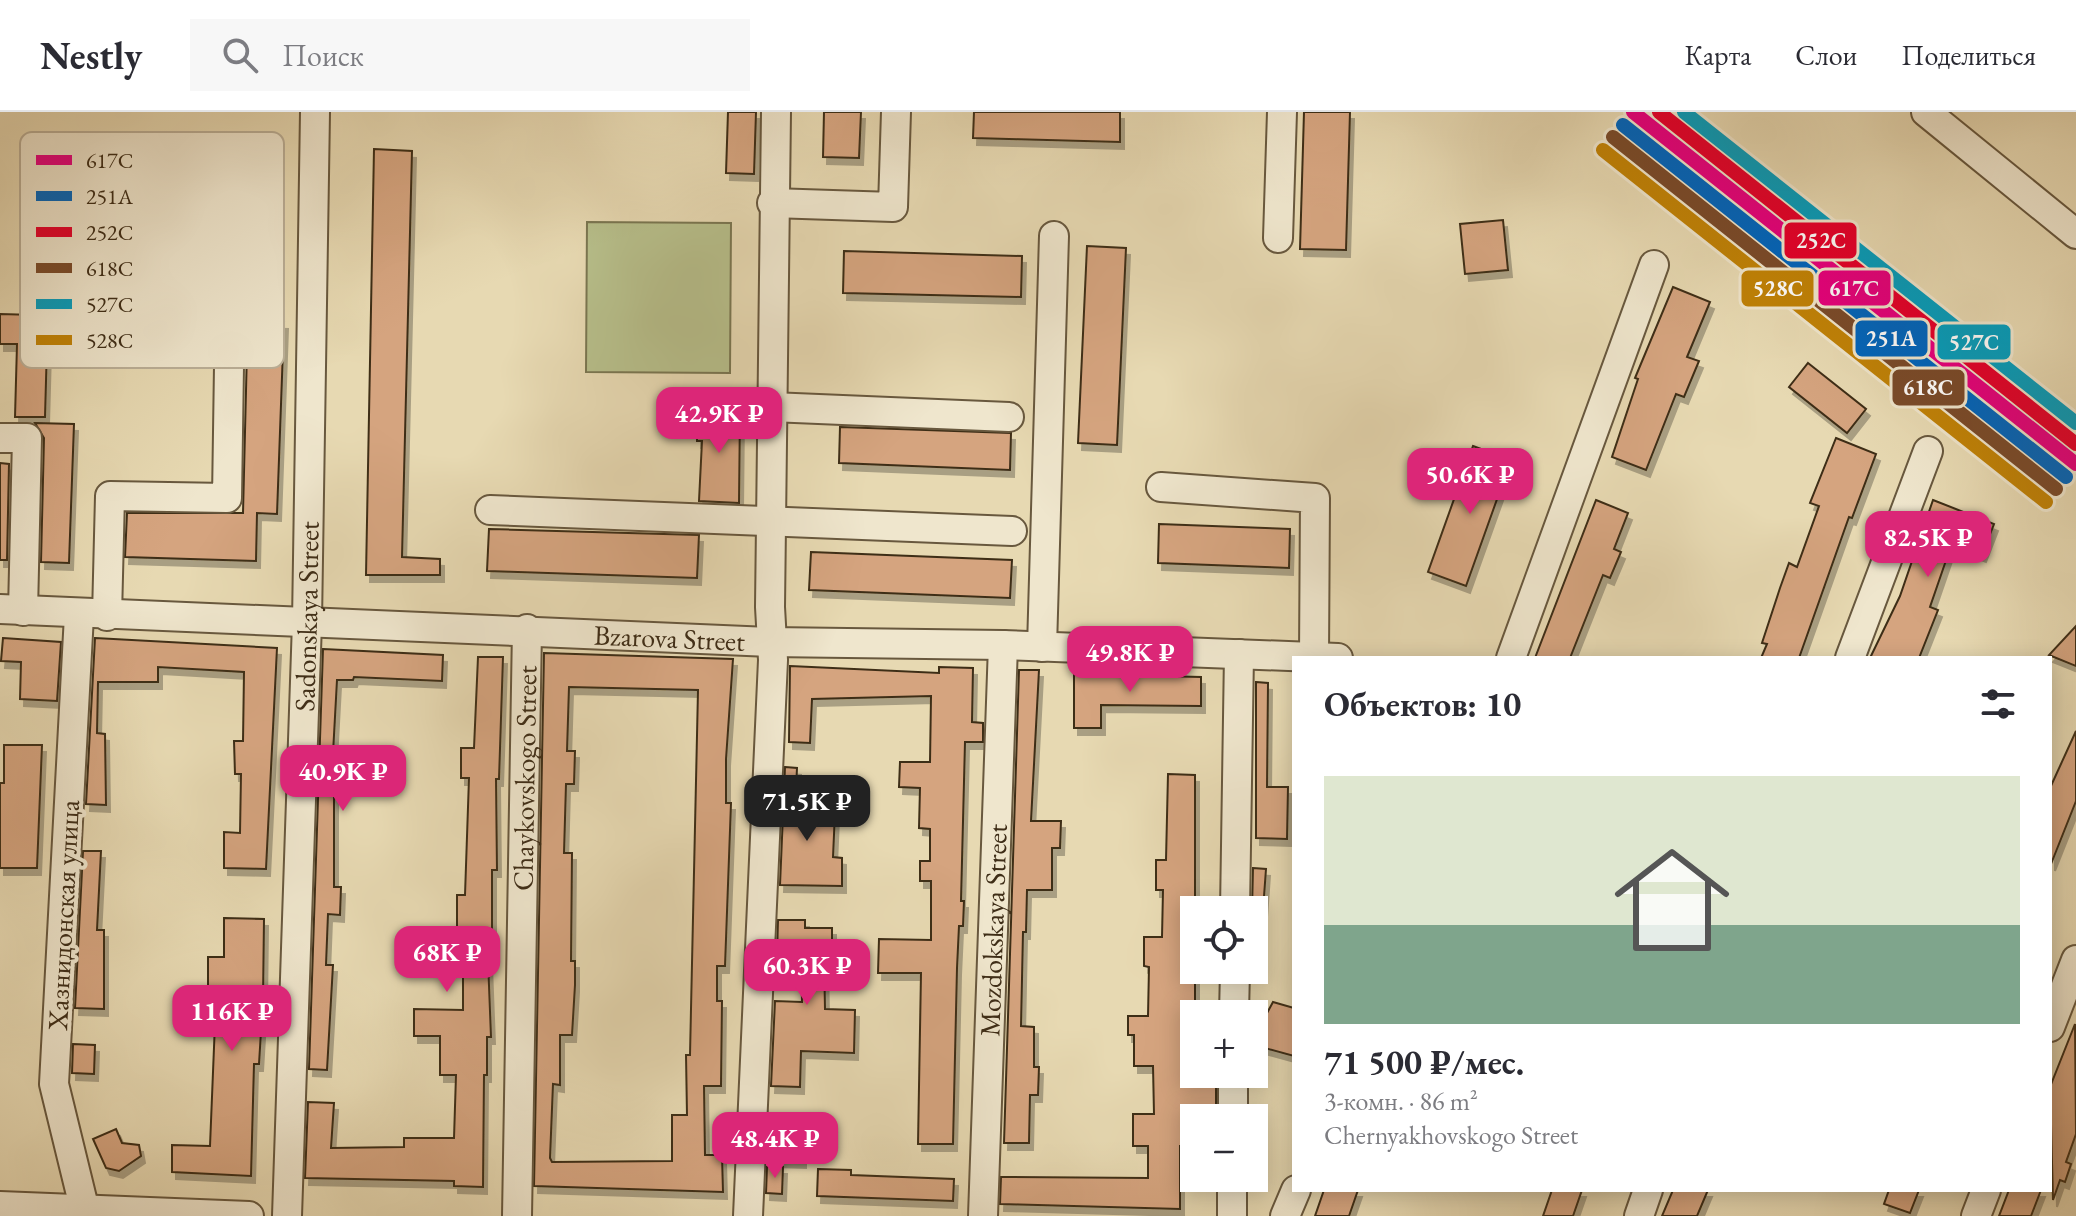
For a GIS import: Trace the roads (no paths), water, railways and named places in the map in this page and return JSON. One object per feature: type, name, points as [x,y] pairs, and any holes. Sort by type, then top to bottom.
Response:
[{"type":"street","name":"Sadonskaya Street","points":[[287,1216],[307,622],[315,112]]},
{"type":"street","points":[[748,1216],[772,676],[772,203],[776,112]]},
{"type":"street","points":[[772,203],[893,207],[896,112]]},
{"type":"street","points":[[1278,238],[1282,112]]},
{"type":"street","points":[[1926,112],[2076,234]]},
{"type":"street","points":[[1042,647],[1054,236]]},
{"type":"street","points":[[1512,656],[1654,265]]},
{"type":"street","name":"Хазнидонская улица","points":[[85,1211],[54,1084],[93,615],[110,496],[227,498],[229,368]]},
{"type":"street","points":[[771,407],[1009,417]]},
{"type":"street","points":[[0,438],[27,438],[12,610]]},
{"type":"street","points":[[1851,656],[1928,451]]},
{"type":"street","points":[[1161,487],[1315,498],[1314,656]]},
{"type":"street","points":[[490,510],[1012,531]]},
{"type":"street","name":"Bzarova Street","points":[[12,610],[527,629],[770,642],[1003,645],[1292,656]]},
{"type":"street","name":"Chaykovskogo Street","points":[[517,1216],[527,629]]},
{"type":"street","name":"Mozdokskaya Street","points":[[983,1216],[1003,645]]},
{"type":"street","points":[[1235,896],[1239,654]]},
{"type":"street","points":[[2052,1022],[2076,960]]},
{"type":"street","points":[[1232,1192],[1232,1216]]},
{"type":"street","points":[[1285,1216],[1295,1192]]},
{"type":"street","points":[[1639,1216],[1647,1192]]},
{"type":"street","points":[[1976,1216],[1985,1192]]},
{"type":"street","points":[[0,1206],[249,1216]]}]
